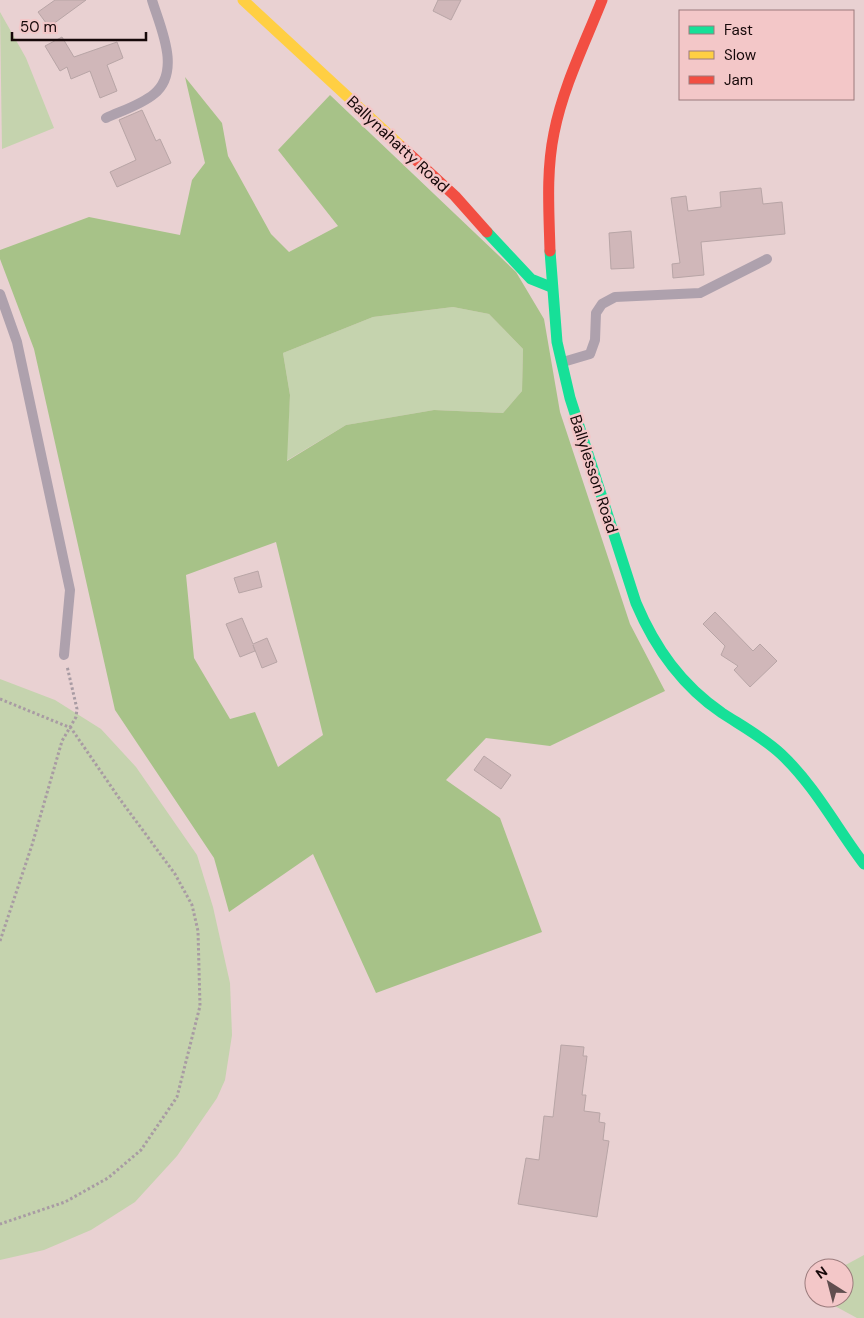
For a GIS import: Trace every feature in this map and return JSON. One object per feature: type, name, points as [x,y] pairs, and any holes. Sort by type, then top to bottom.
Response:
[{"type":"main road","name":"Ballynahatty Road","points":[[243,0],[455,196],[515,264],[531,279],[551,287]]},
{"type":"main road","name":"Ballylesson Road","points":[[602,0],[568,83],[554,132],[548,182],[551,287],[557,342],[587,453],[636,603],[648,633],[664,660],[688,688],[780,753],[807,783],[864,864]]},
{"type":"lane","points":[[106,118],[154,94],[167,72],[166,48],[152,0]]},
{"type":"lane","points":[[562,362],[590,354],[595,340],[596,313],[602,304],[615,297],[700,293],[767,259]]},
{"type":"lane","points":[[0,294],[17,342],[70,590],[64,655]]},
{"type":"path","points":[[0,941],[32,845],[62,741],[71,728],[77,709],[64,655]]},
{"type":"path","points":[[0,699],[71,728],[119,798],[175,874],[192,906],[198,931],[200,1006],[177,1097],[141,1150],[108,1178],[65,1202],[0,1224]]},
{"type":"green space","points":[[0,12],[26,58],[54,128],[2,149]]},
{"type":"green space","points":[[185,77],[222,123],[228,156],[271,234],[289,252],[338,226],[278,150],[330,95],[516,272],[544,319],[560,412],[630,624],[665,691],[550,746],[486,738],[446,780],[500,818],[542,932],[376,993],[313,854],[229,912],[214,858],[115,710],[34,349],[0,259],[0,250],[89,217],[180,235],[192,180],[205,163]],"holes":[[[453,307],[489,314],[523,349],[522,391],[503,413],[434,410],[346,425],[287,461],[290,395],[283,353],[373,317]],[[276,542],[323,735],[278,767],[255,712],[230,719],[194,658],[186,575]]]},
{"type":"green space","points":[[453,307],[489,314],[523,349],[522,391],[503,413],[434,410],[346,425],[286,461],[290,395],[283,353],[373,317]]},
{"type":"green space","points":[[0,679],[55,700],[101,729],[136,767],[197,855],[213,907],[230,983],[232,1035],[225,1080],[217,1098],[177,1156],[135,1202],[91,1230],[44,1250],[0,1260]]},
{"type":"green space","points":[[864,1255],[864,1318],[857,1318],[838,1308],[854,1308],[854,1260]]},
{"type":"building","points":[[55,0],[86,0],[49,27],[38,12]]},
{"type":"building","points":[[438,0],[461,0],[451,20],[433,11]]},
{"type":"building","points":[[62,37],[74,57],[117,42],[123,58],[107,65],[117,91],[100,98],[90,71],[71,79],[67,67],[60,71],[45,46]]},
{"type":"building","points":[[142,110],[156,141],[160,139],[171,163],[117,187],[110,172],[136,160],[119,120]]},
{"type":"building","points":[[761,188],[763,204],[782,202],[785,234],[701,242],[704,275],[673,278],[672,264],[680,263],[671,198],[686,196],[688,211],[721,207],[720,192]]},
{"type":"building","points":[[631,231],[634,268],[611,269],[609,233]]},
{"type":"building","points":[[258,571],[262,587],[239,593],[234,578]]},
{"type":"building","points":[[715,612],[753,651],[760,644],[777,661],[750,687],[734,670],[738,666],[721,655],[725,646],[703,624]]},
{"type":"building","points":[[242,618],[253,644],[267,638],[277,662],[262,668],[253,645],[255,651],[240,657],[226,624]]},
{"type":"building","points":[[484,756],[511,775],[501,789],[474,770]]},
{"type":"building","points":[[561,1045],[584,1047],[583,1056],[587,1056],[582,1095],[586,1095],[584,1111],[600,1113],[599,1122],[605,1123],[603,1140],[609,1141],[597,1217],[518,1204],[526,1158],[539,1160],[544,1116],[553,1117]]},
{"type":"traffic: fast","points":[[487,232],[531,279],[551,287]]},
{"type":"traffic: fast","points":[[550,251],[557,342],[570,398],[636,603],[643,619],[671,664],[694,690],[722,713],[753,732],[793,766],[815,793],[864,864]]},
{"type":"traffic: slow","points":[[243,0],[402,147]]},
{"type":"traffic: jam","points":[[550,251],[549,177],[554,133],[569,82],[602,0]]},
{"type":"traffic: jam","points":[[402,147],[455,196],[487,232]]}]
